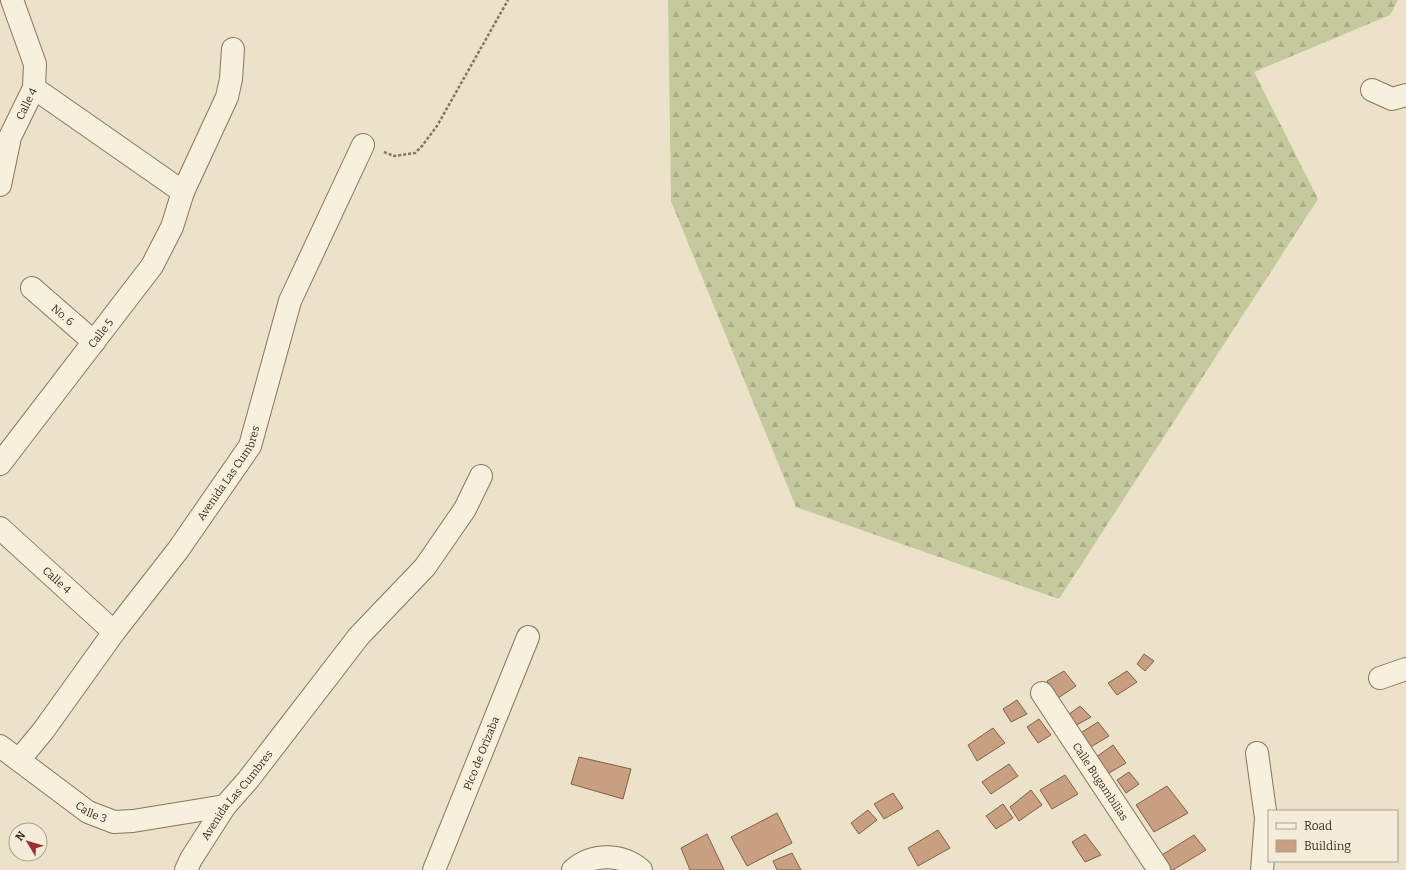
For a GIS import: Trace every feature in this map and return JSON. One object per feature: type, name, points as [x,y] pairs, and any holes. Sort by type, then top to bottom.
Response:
[{"type":"street","name":"Calle 4","points":[[0,185],[10,137],[34,88],[35,64],[12,0]]},
{"type":"street","name":"Calle 5","points":[[0,464],[152,266],[172,228],[183,192],[227,97],[232,79],[234,49]]},
{"type":"street","points":[[34,88],[183,192]]},
{"type":"street","points":[[1372,90],[1392,99],[1406,95]]},
{"type":"street","name":"Avenida Las Cumbres","points":[[19,760],[43,730],[114,632],[178,550],[250,446],[290,301],[363,145]]},
{"type":"street","name":"No. 6","points":[[32,288],[94,342]]},
{"type":"street","name":"Avenida Las Cumbres","points":[[186,870],[191,859],[225,806],[248,780],[359,636],[425,567],[465,510],[481,476]]},
{"type":"street","name":"Calle 4","points":[[0,528],[114,632]]},
{"type":"street","name":"Pico de Orizaba","points":[[434,870],[528,637]]},
{"type":"street","points":[[1380,678],[1406,669]]},
{"type":"street","name":"Calle Bugambilias","points":[[1042,693],[1159,870]]},
{"type":"street","name":"Calle 3","points":[[0,746],[88,812],[114,822],[133,821],[225,806]]},
{"type":"street","points":[[1257,753],[1266,818],[1262,870]]},
{"type":"street","points":[[573,870],[582,862],[610,856],[633,863],[641,870]]},
{"type":"path","points":[[363,145],[394,156],[415,153],[422,146],[437,126],[508,0]]},
{"type":"green space","points":[[668,0],[1398,0],[1390,15],[1254,72],[1318,199],[1059,599],[796,507],[671,201]]},
{"type":"building","points":[[1144,654],[1154,661],[1145,671],[1137,664]]},
{"type":"building","points":[[1064,671],[1076,686],[1058,698],[1047,681]]},
{"type":"building","points":[[1127,671],[1137,682],[1117,695],[1108,683]]},
{"type":"building","points":[[1017,700],[1027,714],[1011,722],[1003,709]]},
{"type":"building","points":[[1080,706],[1091,717],[1075,726],[1068,715]]},
{"type":"building","points":[[1039,719],[1051,735],[1038,743],[1027,727]]},
{"type":"building","points":[[1098,722],[1109,736],[1089,748],[1079,734]]},
{"type":"building","points":[[993,728],[1005,743],[977,761],[968,745]]},
{"type":"building","points":[[1113,745],[1126,763],[1104,776],[1092,760]]},
{"type":"building","points":[[579,757],[631,769],[623,799],[571,784]]},
{"type":"building","points":[[1009,764],[1018,776],[991,794],[982,782]]},
{"type":"building","points":[[1129,772],[1139,784],[1126,793],[1117,780]]},
{"type":"building","points":[[1065,775],[1078,794],[1052,809],[1040,790]]},
{"type":"building","points":[[1167,786],[1188,813],[1154,832],[1136,805]]},
{"type":"building","points":[[1031,790],[1042,805],[1019,821],[1010,807]]},
{"type":"building","points":[[893,793],[903,808],[884,819],[874,804]]},
{"type":"building","points":[[1003,804],[1013,818],[996,829],[986,816]]},
{"type":"building","points":[[868,810],[877,820],[859,834],[851,823]]},
{"type":"building","points":[[777,813],[792,843],[747,866],[731,837]]},
{"type":"building","points":[[938,830],[950,848],[918,866],[908,848]]},
{"type":"building","points":[[707,834],[724,870],[690,870],[681,848]]},
{"type":"building","points":[[1085,834],[1101,855],[1085,862],[1072,842]]},
{"type":"building","points":[[1194,835],[1206,850],[1173,870],[1164,870],[1157,858]]},
{"type":"building","points":[[792,853],[801,870],[777,870],[773,861]]}]
